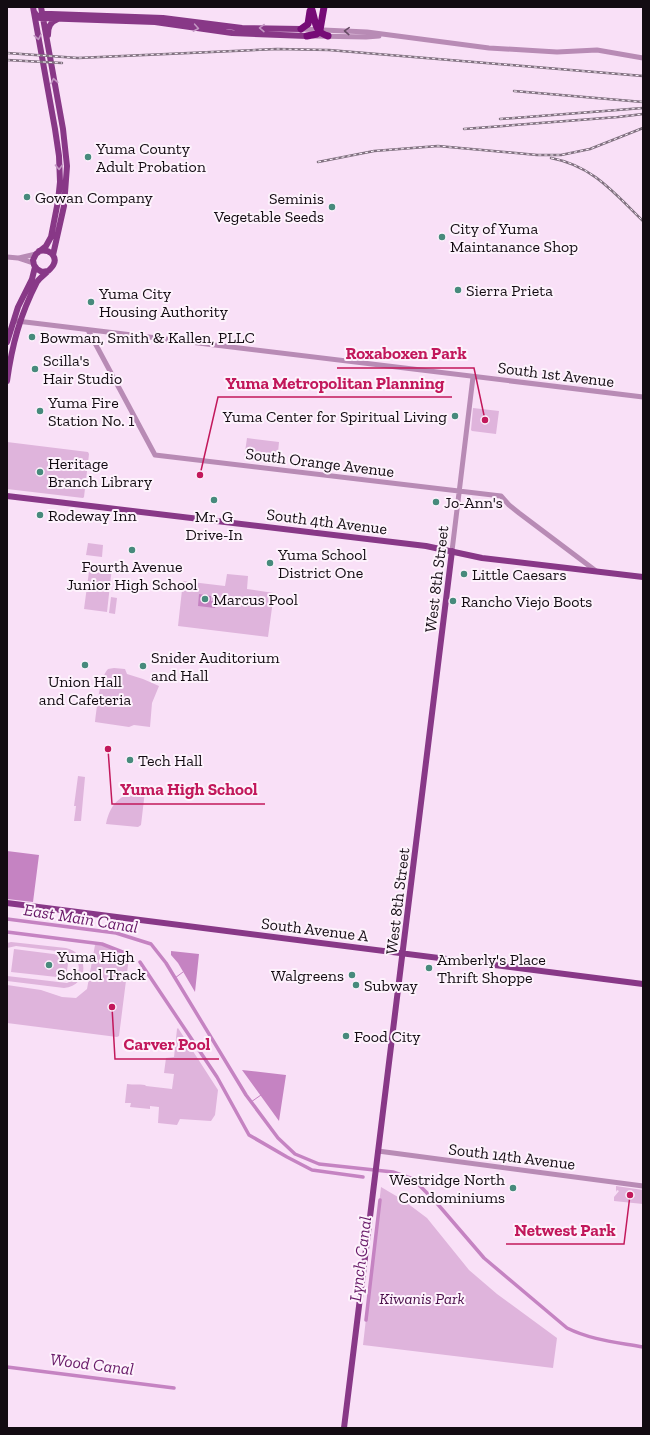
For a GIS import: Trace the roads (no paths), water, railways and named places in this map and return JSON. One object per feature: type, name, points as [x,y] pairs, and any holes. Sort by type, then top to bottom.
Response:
[{"type":"highway","points":[[310,7],[319,28],[328,33]]},
{"type":"highway","points":[[301,29],[309,23],[310,7]]},
{"type":"highway","points":[[307,36],[315,35],[319,28],[324,7]]},
{"type":"main road","points":[[33,9],[40,14],[60,19],[155,22],[232,34],[307,36]]},
{"type":"main road","points":[[40,14],[163,18],[242,28],[301,29]]},
{"type":"main road","points":[[7,342],[16,321],[40,276],[53,267],[54,264],[52,255],[64,206],[66,166],[63,129],[40,14]]},
{"type":"main road","points":[[7,382],[18,307],[32,279],[38,253],[46,246],[51,238],[58,201],[60,167],[40,14]]},
{"type":"main road","points":[[47,43],[49,26],[60,19]]},
{"type":"main road","points":[[38,253],[46,251],[52,255]]},
{"type":"main road","points":[[34,265],[42,272],[48,271]]},
{"type":"main road","name":"South 4th Avenue","points":[[7,496],[420,546],[482,558],[643,577]]},
{"type":"main road","name":"West 8th Street","points":[[344,1428],[452,551]]},
{"type":"main road","name":"South Avenue A","points":[[7,903],[643,984]]},
{"type":"street","points":[[301,29],[319,28]]},
{"type":"street","points":[[307,36],[328,33],[366,37],[386,35],[489,48],[557,52],[602,50],[643,58]]},
{"type":"street","points":[[18,258],[38,253]]},
{"type":"street","points":[[7,257],[18,258],[34,265]]},
{"type":"street","name":"South 1st Avenue","points":[[16,321],[643,397]]},
{"type":"street","name":"South Orange Avenue","points":[[88,330],[155,455],[501,496],[519,513],[596,571]]},
{"type":"street","name":"West 8th Street","points":[[452,551],[473,377]]},
{"type":"street","name":"South 14th Avenue","points":[[378,1151],[643,1186]]},
{"type":"waterway","name":"East Main Canal","points":[[7,919],[116,933],[151,944],[166,963],[246,1095],[278,1138],[295,1154],[319,1164],[393,1172],[413,1179],[435,1201],[484,1258],[567,1328],[594,1338],[643,1347]]},
{"type":"waterway","points":[[7,932],[102,944],[125,953]]},
{"type":"waterway","points":[[140,962],[217,1077],[249,1135],[312,1170],[363,1177]]},
{"type":"waterway","points":[[175,978],[183,972]]},
{"type":"waterway","points":[[251,1102],[261,1095]]},
{"type":"waterway","name":"Lynch Canal","points":[[366,1320],[380,1200]]},
{"type":"waterway","name":"Wood Canal","points":[[7,1367],[174,1388]]},
{"type":"railway","points":[[7,53],[78,58],[277,49],[329,50],[643,76]]},
{"type":"railway","points":[[7,60],[62,63]]},
{"type":"railway","points":[[514,91],[643,102]]},
{"type":"railway","points":[[500,119],[643,108]]},
{"type":"railway","points":[[464,129],[643,114]]},
{"type":"railway","points":[[318,162],[374,151],[438,146],[537,155],[561,155],[590,149],[643,128]]},
{"type":"railway","points":[[551,158],[579,167],[591,174],[612,191],[643,221]]},
{"type":"place","name":"Yuma County Adult Probation","points":[[88,157]]},
{"type":"place","name":"Gowan Company","points":[[27,197]]},
{"type":"place","name":"Seminis Vegetable Seeds","points":[[332,207]]},
{"type":"place","name":"City of Yuma Maintanance Shop","points":[[442,237]]},
{"type":"place","name":"Sierra Prieta","points":[[458,290]]},
{"type":"place","name":"Yuma City Housing Authority","points":[[91,302]]},
{"type":"place","name":"Bowman, Smith & Kallen, PLLC","points":[[32,337]]},
{"type":"place","name":"Scilla's Hair Studio","points":[[35,369]]},
{"type":"place","name":"Yuma Fire Station No. 1","points":[[40,411]]},
{"type":"place","name":"Yuma Center for Spiritual Living","points":[[455,416]]},
{"type":"place","name":"Roxaboxen Park","points":[[485,420]]},
{"type":"place","name":"Heritage Branch Library","points":[[40,472]]},
{"type":"place","name":"Yuma Metropolitan Planning","points":[[200,475]]},
{"type":"place","name":"Mr. G Drive-In","points":[[214,500]]},
{"type":"place","name":"Jo-Ann's","points":[[436,502]]},
{"type":"place","name":"Rodeway Inn","points":[[40,515]]},
{"type":"place","name":"Fourth Avenue Junior High School","points":[[132,550]]},
{"type":"place","name":"Yuma School District One","points":[[270,563]]},
{"type":"place","name":"Little Caesars","points":[[464,574]]},
{"type":"place","name":"Marcus Pool","points":[[205,599]]},
{"type":"place","name":"Rancho Viejo Boots","points":[[453,601]]},
{"type":"place","name":"Union Hall and Cafeteria","points":[[85,665]]},
{"type":"place","name":"Snider Auditorium and Hall","points":[[143,666]]},
{"type":"place","name":"Yuma High School","points":[[108,749]]},
{"type":"place","name":"Tech Hall","points":[[130,760]]},
{"type":"place","name":"Yuma High School Track","points":[[49,965]]},
{"type":"place","name":"Amberly's Place Thrift Shoppe","points":[[429,968]]},
{"type":"place","name":"Walgreens","points":[[352,975]]},
{"type":"place","name":"Subway","points":[[356,985]]},
{"type":"place","name":"Carver Pool","points":[[112,1007]]},
{"type":"place","name":"Food City","points":[[346,1036]]},
{"type":"place","name":"Westridge North Condominiums","points":[[513,1188]]},
{"type":"place","name":"Netwest Park","points":[[630,1195]]},
{"type":"park label","name":"Kiwanis Park","points":[[422,1298]]}]
